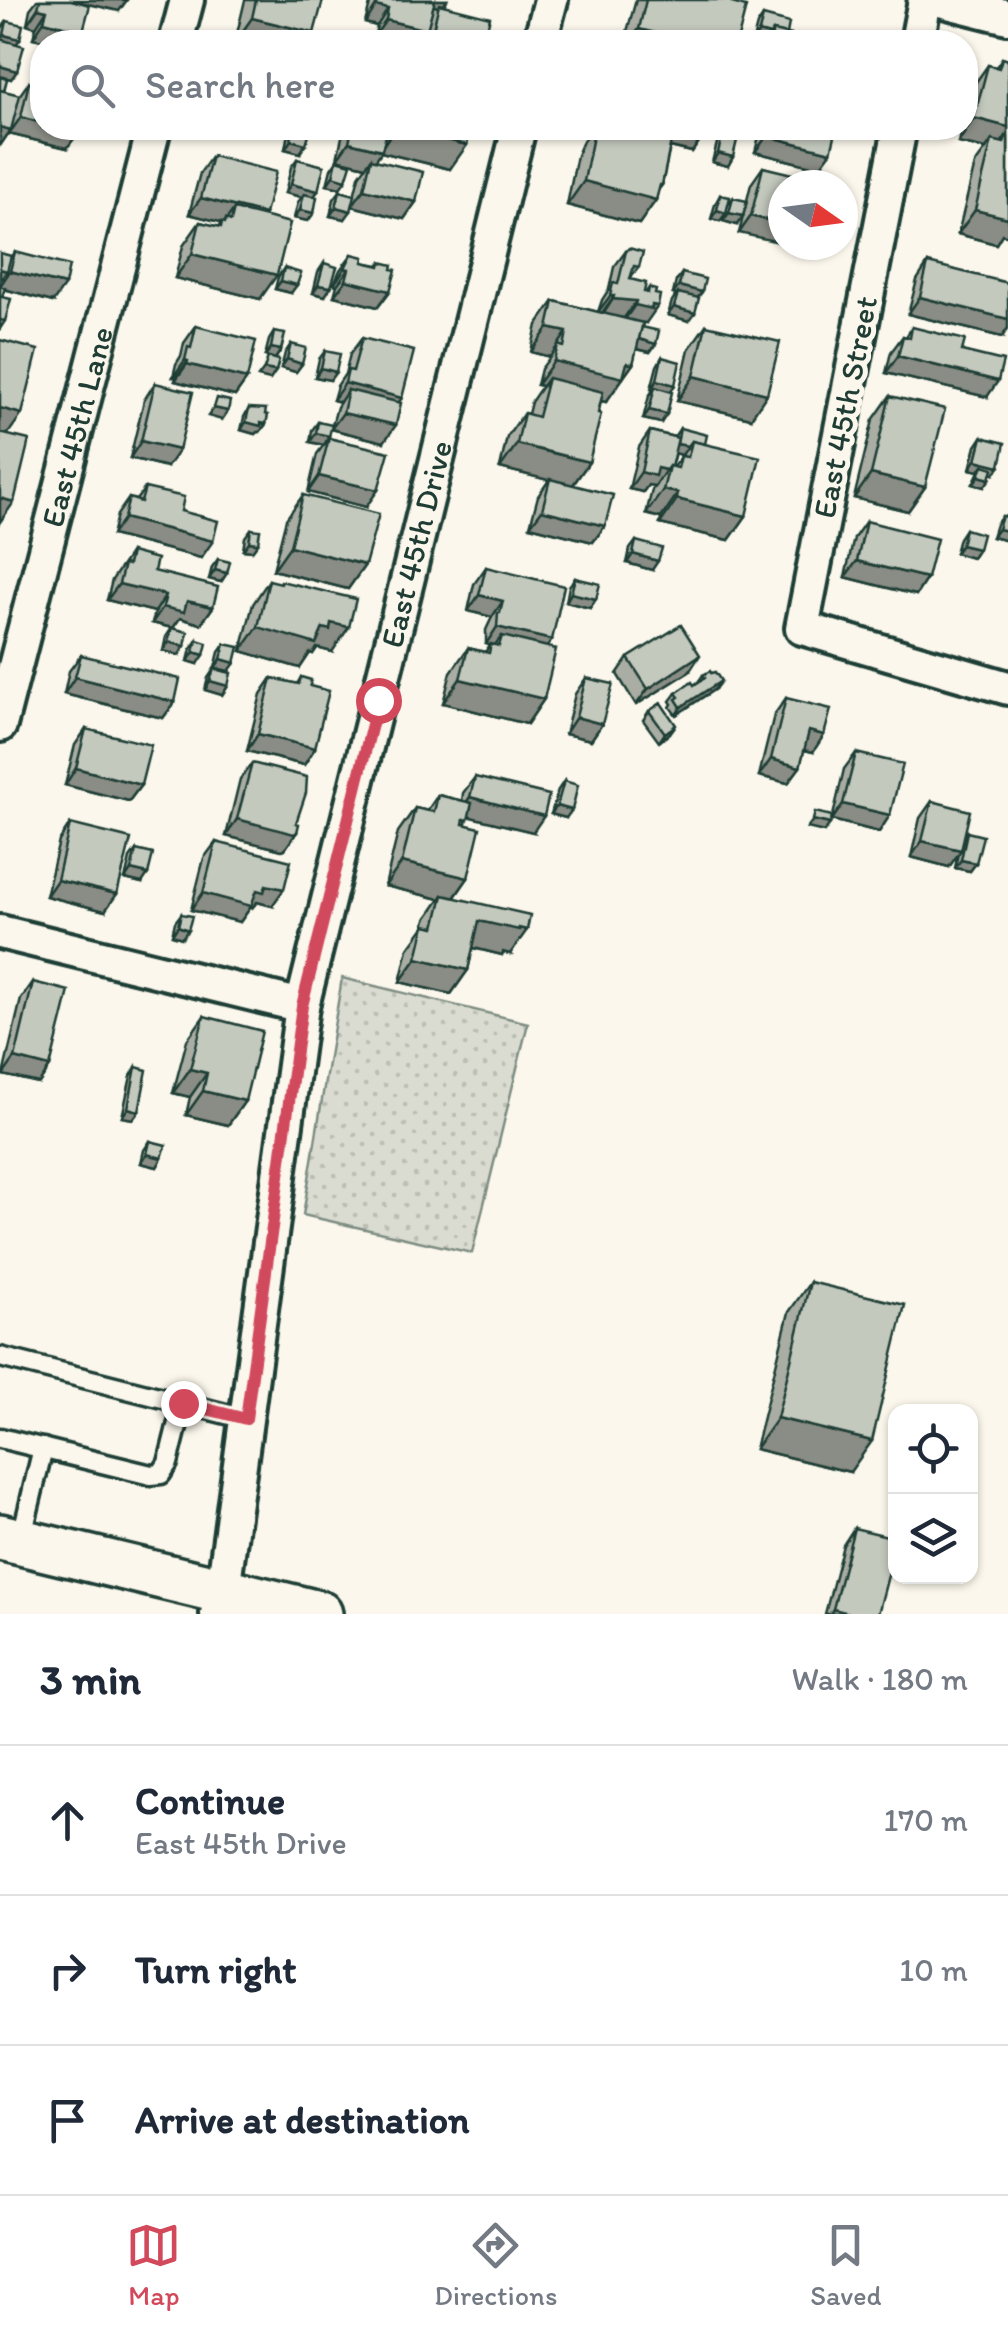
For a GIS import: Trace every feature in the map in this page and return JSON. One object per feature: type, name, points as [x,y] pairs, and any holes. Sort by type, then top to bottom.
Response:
[{"type":"street","points":[[179,30],[187,0]]},
{"type":"street","points":[[543,30],[551,0]]},
{"type":"street","points":[[919,30],[925,0]]},
{"type":"street","points":[[940,0],[1008,17]]},
{"type":"street","name":"East 45th Lane","points":[[0,725],[151,140]]},
{"type":"street","name":"East 45th Drive","points":[[220,1602],[302,1006],[516,140]]},
{"type":"street","name":"East 45th Street","points":[[898,140],[802,628],[1008,688]]},
{"type":"street","points":[[0,932],[302,1006]]},
{"type":"street","points":[[10,1540],[220,1602],[318,1614]]},
{"type":"lane","points":[[0,1357],[246,1419]]},
{"type":"lane","points":[[0,1438],[150,1475],[161,1474],[168,1463],[183,1403]]},
{"type":"lane","points":[[10,1540],[43,1448]]},
{"type":"shaded area","points":[[342,978],[528,1023],[472,1253],[303,1215]]},
{"type":"building","points":[[40,0],[71,0],[90,5],[83,30],[44,21],[47,10],[38,8]]},
{"type":"building","points":[[256,0],[323,0],[315,30],[252,18]]},
{"type":"building","points":[[378,0],[435,0],[427,30],[386,20],[388,9],[376,6]]},
{"type":"building","points":[[646,0],[732,0],[746,7],[740,30],[639,29]]},
{"type":"building","points":[[439,4],[490,17],[487,30],[433,30]]},
{"type":"building","points":[[763,16],[789,23],[788,30],[760,30]]},
{"type":"building","points":[[7,21],[23,25],[20,39],[4,35]]},
{"type":"building","points":[[0,39],[24,46],[17,71],[0,66]]},
{"type":"building","points":[[1002,58],[1008,60],[1008,127],[978,119],[988,65],[999,68]]},
{"type":"building","points":[[0,77],[7,79],[4,91],[0,90]]},
{"type":"building","points":[[29,82],[30,82],[30,120],[21,117]]},
{"type":"building","points":[[0,90],[20,95],[11,130],[0,127]]},
{"type":"building","points":[[1006,136],[1008,218],[975,210],[992,140],[1004,143]]},
{"type":"building","points":[[349,140],[385,140],[382,150]]},
{"type":"building","points":[[592,140],[671,140],[656,200],[584,181]]},
{"type":"building","points":[[721,140],[737,140],[733,157],[718,153]]},
{"type":"building","points":[[783,140],[834,140],[831,152]]},
{"type":"building","points":[[212,156],[276,172],[265,214],[201,198]]},
{"type":"building","points":[[297,159],[324,166],[318,191],[291,184]]},
{"type":"building","points":[[371,159],[423,172],[416,202],[364,189]]},
{"type":"building","points":[[337,160],[351,164],[346,180],[333,176]]},
{"type":"building","points":[[763,167],[775,170],[768,170],[768,220],[751,216]]},
{"type":"building","points":[[340,191],[355,195],[351,211],[336,207]]},
{"type":"building","points":[[304,194],[317,197],[314,213],[300,210]]},
{"type":"building","points":[[720,195],[730,197],[726,213],[717,210]]},
{"type":"building","points":[[733,198],[747,201],[743,216],[729,213]]},
{"type":"building","points":[[234,209],[290,223],[277,275],[192,254],[200,222],[221,227],[226,219],[231,221]]},
{"type":"building","points":[[629,248],[643,252],[630,279],[646,283],[644,292],[648,293],[649,288],[660,295],[658,306],[652,305],[652,309],[610,296],[613,283],[618,284]]},
{"type":"building","points":[[15,252],[69,266],[65,285],[10,271]]},
{"type":"building","points":[[0,253],[11,256],[7,271],[0,269]]},
{"type":"building","points":[[352,254],[364,257],[363,262],[393,265],[396,270],[390,291],[346,280],[349,269],[345,268]]},
{"type":"building","points":[[324,263],[337,267],[331,287],[318,285]]},
{"type":"building","points":[[928,263],[1008,283],[1008,319],[920,297]]},
{"type":"building","points":[[284,268],[301,273],[297,285],[281,281]]},
{"type":"building","points":[[682,273],[705,279],[702,292],[679,286]]},
{"type":"building","points":[[0,286],[5,288],[2,297],[11,299],[5,321],[0,320]]},
{"type":"building","points":[[678,293],[699,298],[695,313],[674,307]]},
{"type":"building","points":[[554,301],[643,323],[633,364],[627,363],[623,378],[554,361],[558,345],[564,347],[567,332],[548,328]]},
{"type":"building","points":[[706,325],[780,342],[767,394],[694,376]]},
{"type":"building","points":[[196,326],[256,341],[247,379],[187,364]]},
{"type":"building","points":[[642,327],[659,331],[656,344],[639,339]]},
{"type":"building","points":[[912,327],[965,340],[962,351],[1003,361],[998,381],[898,356],[903,336],[910,338]]},
{"type":"building","points":[[274,332],[285,334],[281,350],[271,348]]},
{"type":"building","points":[[362,338],[414,351],[402,398],[345,383],[348,370],[353,371]]},
{"type":"building","points":[[0,340],[38,350],[22,414],[0,408]]},
{"type":"building","points":[[291,344],[306,348],[302,364],[287,359]]},
{"type":"building","points":[[325,351],[340,354],[336,372],[321,368]]},
{"type":"building","points":[[268,357],[279,360],[276,371],[264,369]]},
{"type":"building","points":[[662,357],[680,362],[675,385],[657,380]]},
{"type":"building","points":[[548,378],[603,392],[589,462],[517,444],[524,413],[538,417]]},
{"type":"building","points":[[155,383],[193,392],[179,450],[141,441]]},
{"type":"building","points":[[655,387],[672,392],[667,414],[649,410]]},
{"type":"building","points":[[348,390],[401,403],[396,425],[343,413]]},
{"type":"building","points":[[890,396],[945,409],[925,487],[871,474]]},
{"type":"building","points":[[217,398],[230,401],[228,411],[214,408]]},
{"type":"building","points":[[249,408],[266,409],[266,424],[246,422]]},
{"type":"building","points":[[318,422],[332,425],[329,436],[316,433]]},
{"type":"building","points":[[680,428],[707,435],[705,444],[677,444]]},
{"type":"building","points":[[650,431],[678,438],[671,467],[657,468],[655,476],[641,472]]},
{"type":"building","points":[[0,433],[29,440],[14,502],[0,498]]},
{"type":"building","points":[[982,437],[1005,443],[1000,466],[976,460]]},
{"type":"building","points":[[329,438],[389,452],[378,490],[319,476]]},
{"type":"building","points":[[692,441],[760,457],[746,516],[677,499],[678,493],[663,490],[669,466],[678,468],[681,456],[688,457]]},
{"type":"building","points":[[983,465],[993,468],[990,479],[979,476]]},
{"type":"building","points":[[550,479],[613,495],[605,526],[542,510]]},
{"type":"building","points":[[145,488],[184,497],[181,511],[218,521],[213,541],[124,518],[129,498],[141,502]]},
{"type":"building","points":[[303,495],[379,514],[365,565],[290,546]]},
{"type":"building","points":[[1002,516],[1008,517],[1008,531],[998,529]]},
{"type":"building","points":[[866,521],[937,539],[927,578],[857,561]]},
{"type":"building","points":[[251,529],[260,530],[258,543],[249,542]]},
{"type":"building","points":[[965,529],[982,534],[978,549],[961,545]]},
{"type":"building","points":[[636,541],[662,548],[658,561],[633,554]]},
{"type":"building","points":[[131,552],[157,559],[154,571],[218,587],[213,607],[187,601],[184,612],[163,607],[166,595],[119,584]]},
{"type":"building","points":[[218,559],[230,562],[227,573],[215,570]]},
{"type":"building","points":[[486,567],[564,586],[552,640],[497,627],[503,601],[479,595]]},
{"type":"building","points":[[575,578],[600,584],[596,599],[571,593]]},
{"type":"building","points":[[269,580],[356,599],[349,627],[331,623],[330,630],[323,628],[316,644],[258,627]]},
{"type":"building","points":[[681,625],[700,655],[648,689],[628,658]]},
{"type":"building","points":[[172,628],[188,632],[185,646],[168,642]]},
{"type":"building","points":[[502,636],[556,649],[544,699],[460,679],[468,648],[489,653],[491,644],[499,646]]},
{"type":"building","points":[[197,640],[207,643],[204,655],[194,652]]},
{"type":"building","points":[[225,644],[239,647],[235,663],[221,659]]},
{"type":"building","points":[[81,655],[180,679],[175,702],[75,677]]},
{"type":"building","points":[[214,669],[231,673],[228,686],[210,681]]},
{"type":"building","points":[[710,671],[721,681],[681,707],[676,693],[705,678],[703,675]]},
{"type":"building","points":[[301,677],[311,680],[310,686],[329,691],[315,748],[258,734],[272,678],[299,684]]},
{"type":"building","points":[[586,678],[613,684],[602,724],[576,717]]},
{"type":"building","points":[[786,698],[831,709],[824,735],[809,731],[800,767],[771,759]]},
{"type":"building","points":[[661,703],[676,725],[665,733],[649,711]]},
{"type":"building","points":[[86,729],[151,745],[141,785],[76,768]]},
{"type":"building","points":[[856,753],[903,764],[890,815],[843,804]]},
{"type":"building","points":[[252,763],[307,777],[294,834],[237,819]]},
{"type":"building","points":[[475,777],[549,795],[544,816],[470,797]]},
{"type":"building","points":[[564,781],[578,785],[572,810],[557,806]]},
{"type":"building","points":[[438,795],[472,803],[468,820],[464,819],[463,824],[480,828],[468,878],[402,862],[415,808],[434,812]]},
{"type":"building","points":[[932,801],[970,811],[961,850],[922,841]]},
{"type":"building","points":[[815,812],[832,816],[830,824],[813,820]]},
{"type":"building","points":[[70,824],[131,839],[117,894],[57,880]]},
{"type":"building","points":[[967,832],[983,836],[976,863],[961,860]]},
{"type":"building","points":[[216,842],[291,861],[284,889],[266,885],[264,892],[257,890],[251,906],[203,893]]},
{"type":"building","points":[[136,850],[153,854],[148,874],[131,870]]},
{"type":"building","points":[[443,895],[530,915],[527,930],[479,921],[468,970],[417,958],[425,925],[435,927]]},
{"type":"building","points":[[181,914],[192,916],[188,930],[178,926]]},
{"type":"building","points":[[33,982],[69,991],[50,1067],[15,1058]]},
{"type":"building","points":[[204,1016],[262,1031],[245,1101],[203,1091],[207,1073],[190,1069]]},
{"type":"building","points":[[136,1067],[147,1070],[139,1111],[128,1108]]},
{"type":"building","points":[[150,1141],[166,1145],[162,1158],[147,1154]]},
{"type":"building","points":[[810,1282],[905,1305],[872,1441],[777,1418]]},
{"type":"building","points":[[854,1528],[888,1536],[888,1576],[878,1614],[833,1609]]},
{"type":"route","points":[[183,1403],[246,1419],[302,1006],[378,700]]}]
